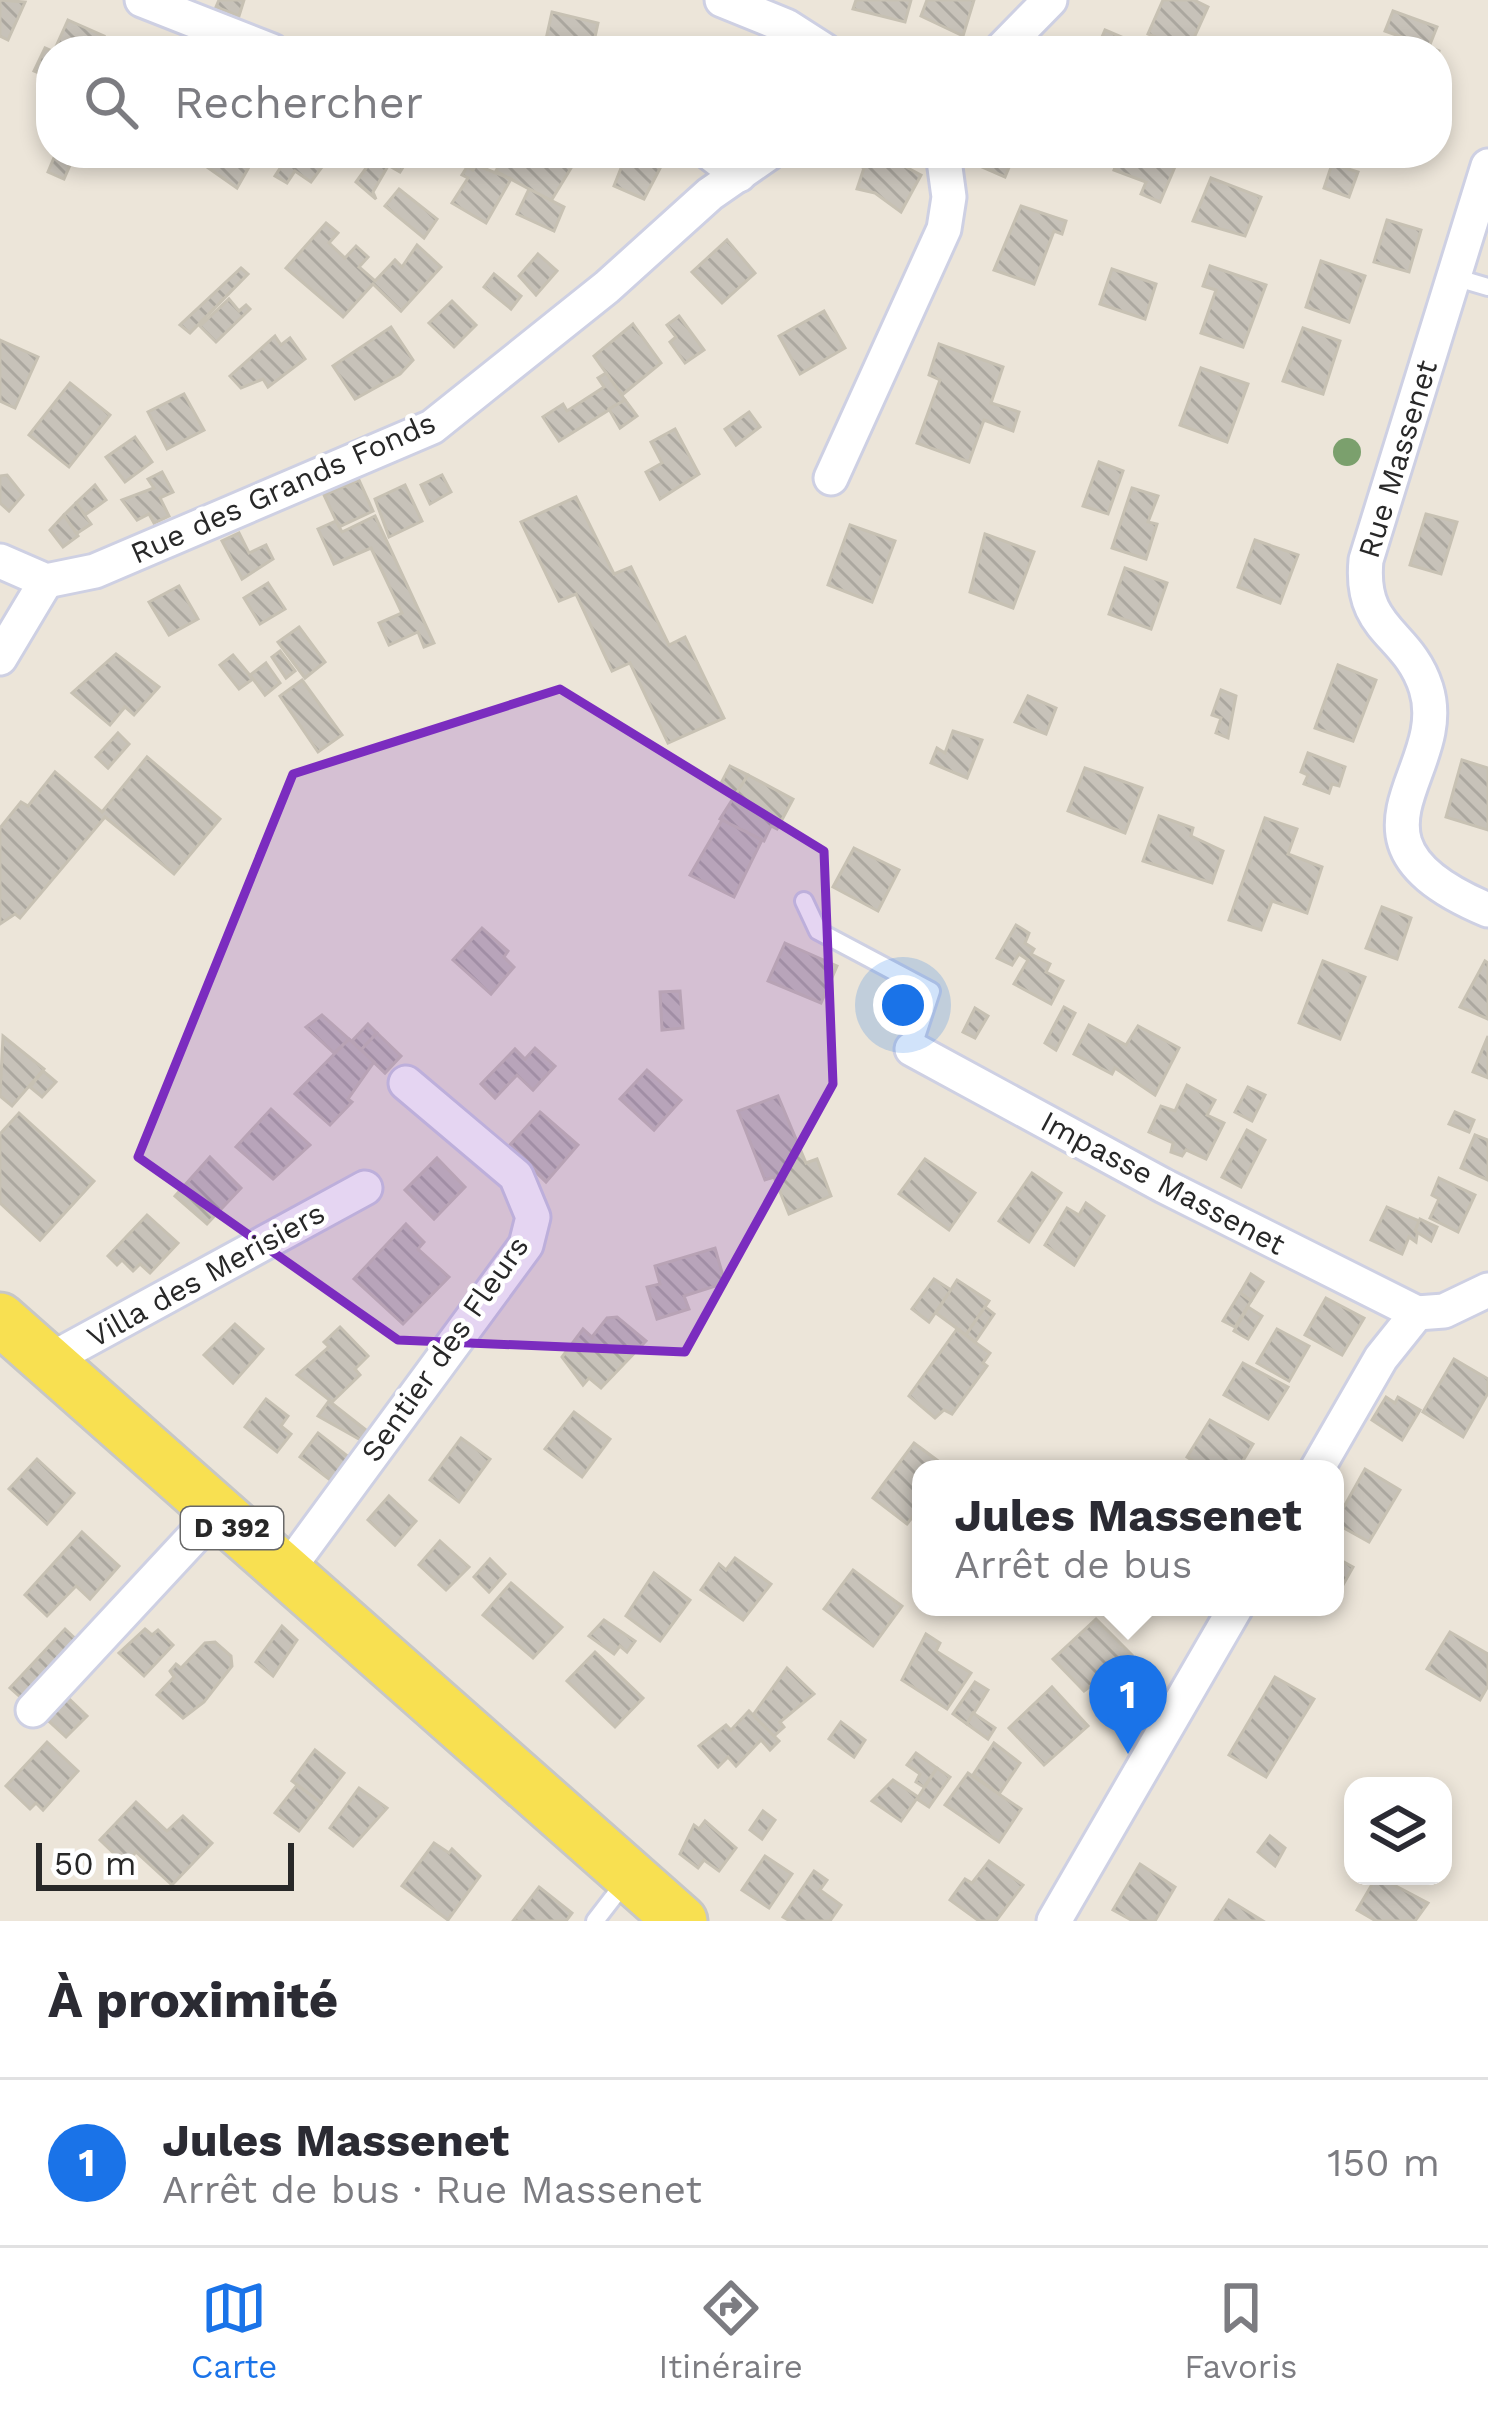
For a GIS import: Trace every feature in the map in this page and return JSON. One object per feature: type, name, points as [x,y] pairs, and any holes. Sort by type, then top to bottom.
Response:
[{"type":"main road","name":"D 392","points":[[0,1319],[681,1921]]},
{"type":"street","points":[[142,0],[234,36]]},
{"type":"street","points":[[722,0],[802,36]]},
{"type":"street","points":[[1015,36],[1050,0]]},
{"type":"street","name":"Rue Massenet","points":[[1488,166],[1366,560],[1363,589],[1379,626],[1414,662],[1428,693],[1420,748],[1403,796],[1408,848],[1436,881],[1488,910]]},
{"type":"street","points":[[730,168],[739,175]]},
{"type":"street","name":"Rue des Grands Fonds","points":[[46,581],[95,571],[432,427],[749,168]]},
{"type":"street","points":[[831,478],[944,229],[949,197],[945,168]]},
{"type":"street","points":[[0,561],[46,581],[0,658]]},
{"type":"street","name":"Impasse Massenet","points":[[912,1049],[1164,1186],[1417,1313]]},
{"type":"street","name":"Sentier des Fleurs","points":[[285,1573],[526,1245],[533,1217],[516,1176],[406,1083]]},
{"type":"street","name":"Villa des Merisiers","points":[[48,1361],[364,1188]]},
{"type":"street","points":[[1322,1460],[1381,1358],[1417,1313],[1444,1311],[1488,1290]]},
{"type":"street","points":[[33,1710],[216,1513]]},
{"type":"street","points":[[1054,1921],[1231,1616]]},
{"type":"lane","points":[[1454,277],[1488,287]]},
{"type":"lane","points":[[804,901],[818,931],[931,991],[912,1049]]},
{"type":"lane","points":[[595,1921],[629,1876]]},
{"type":"highlighted area","points":[[560,689],[824,851],[833,1084],[685,1352],[398,1340],[138,1157],[293,774]]},
{"type":"building","points":[[0,0],[25,2],[8,40],[0,36]]},
{"type":"building","points":[[219,0],[244,0],[239,16],[216,7]]},
{"type":"building","points":[[856,0],[911,0],[905,22],[853,9]]},
{"type":"building","points":[[927,0],[974,0],[963,36],[921,16]]},
{"type":"building","points":[[1163,0],[1194,0],[1208,7],[1195,36],[1148,34]]},
{"type":"building","points":[[1393,11],[1437,27],[1433,36],[1385,31]]},
{"type":"building","points":[[552,12],[598,23],[595,36],[547,36]]},
{"type":"building","points":[[68,20],[104,36],[61,36]]},
{"type":"building","points":[[50,168],[69,168],[64,179],[48,172]]},
{"type":"building","points":[[208,168],[248,168],[237,188]]},
{"type":"building","points":[[280,168],[321,168],[311,182],[295,171],[287,183],[275,176]]},
{"type":"building","points":[[366,168],[387,168],[373,192],[376,199],[356,182]]},
{"type":"building","points":[[466,168],[484,168],[511,179],[486,223],[452,203],[468,178],[462,175]]},
{"type":"building","points":[[498,168],[571,168],[551,201]]},
{"type":"building","points":[[621,168],[660,168],[644,199],[614,186]]},
{"type":"building","points":[[864,168],[908,168],[921,175],[901,212],[875,193],[857,189]]},
{"type":"building","points":[[984,168],[1009,168],[1005,177]]},
{"type":"building","points":[[1174,168],[1160,202],[1141,194],[1146,182],[1114,170]]},
{"type":"building","points":[[1331,168],[1358,172],[1349,197],[1324,188]]},
{"type":"building","points":[[1211,178],[1261,197],[1245,236],[1193,221]]},
{"type":"building","points":[[399,189],[437,219],[424,238],[385,206]]},
{"type":"building","points":[[529,189],[564,207],[554,231],[517,214]]},
{"type":"building","points":[[1021,206],[1066,221],[1062,234],[1054,231],[1034,284],[994,270]]},
{"type":"building","points":[[1387,220],[1421,230],[1409,272],[1374,262]]},
{"type":"building","points":[[326,223],[338,233],[329,243],[345,258],[356,246],[368,257],[359,267],[375,281],[395,260],[402,267],[417,245],[441,267],[401,311],[373,284],[343,317],[286,268]]},
{"type":"building","points":[[727,240],[755,273],[722,303],[692,272]]},
{"type":"building","points":[[538,254],[557,271],[536,295],[519,276]]},
{"type":"building","points":[[1321,261],[1365,276],[1349,322],[1306,307]]},
{"type":"building","points":[[1210,266],[1266,285],[1243,347],[1201,333],[1216,290],[1203,286]]},
{"type":"building","points":[[241,268],[248,274],[190,333],[180,325]]},
{"type":"building","points":[[1112,269],[1156,284],[1145,319],[1100,304]]},
{"type":"building","points":[[494,274],[521,296],[511,309],[484,287]]},
{"type":"building","points":[[229,299],[239,311],[246,305],[250,309],[216,342],[200,326]]},
{"type":"building","points":[[452,301],[476,325],[454,347],[429,323]]},
{"type":"building","points":[[824,311],[845,348],[800,374],[779,336]]},
{"type":"building","points":[[679,316],[704,350],[685,363],[670,342],[676,337],[667,325]]},
{"type":"building","points":[[633,324],[661,363],[622,395],[594,356]]},
{"type":"building","points":[[391,327],[413,360],[400,374],[355,399],[333,366]]},
{"type":"building","points":[[1303,328],[1340,341],[1323,394],[1283,381]]},
{"type":"building","points":[[275,336],[281,345],[290,338],[305,359],[268,387],[263,379],[241,388],[230,376]]},
{"type":"building","points":[[0,340],[38,357],[15,408],[0,401]]},
{"type":"building","points":[[939,344],[1003,367],[991,403],[1019,412],[1013,431],[984,420],[969,462],[917,443],[940,380],[929,375]]},
{"type":"building","points":[[1201,368],[1248,384],[1227,442],[1180,425]]},
{"type":"building","points":[[606,373],[625,400],[559,441],[543,417],[563,404],[567,411],[604,387],[598,378]]},
{"type":"building","points":[[70,383],[110,415],[69,467],[29,435]]},
{"type":"building","points":[[184,394],[204,430],[167,449],[148,412]]},
{"type":"building","points":[[625,400],[637,416],[620,428],[609,409]]},
{"type":"building","points":[[749,412],[760,427],[736,445],[725,429]]},
{"type":"building","points":[[675,429],[699,474],[660,499],[646,472],[662,463],[651,442]]},
{"type":"building","points":[[135,437],[152,462],[125,482],[106,457]]},
{"type":"building","points":[[1099,462],[1123,471],[1108,514],[1083,506]]},
{"type":"building","points":[[162,472],[173,492],[160,498],[169,516],[154,523],[149,514],[137,520],[122,500],[154,488],[148,479]]},
{"type":"building","points":[[7,475],[23,495],[9,511],[0,503],[0,476]]},
{"type":"building","points":[[442,475],[451,492],[430,504],[421,485]]},
{"type":"building","points":[[359,480],[373,511],[339,527],[324,495]]},
{"type":"building","points":[[95,485],[106,500],[85,515],[76,503]]},
{"type":"building","points":[[405,485],[422,521],[389,537],[375,499]]},
{"type":"building","points":[[1132,488],[1158,496],[1148,522],[1157,524],[1146,559],[1112,548]]},
{"type":"building","points":[[576,497],[614,574],[631,567],[669,645],[685,637],[724,718],[668,743],[630,663],[612,671],[576,594],[559,601],[521,522]]},
{"type":"building","points":[[76,503],[91,524],[76,534],[64,515]]},
{"type":"building","points":[[1426,514],[1457,522],[1441,574],[1410,565]]},
{"type":"building","points":[[64,515],[78,536],[63,547],[50,530]]},
{"type":"building","points":[[375,516],[434,643],[424,647],[418,632],[389,645],[379,623],[402,613],[371,548],[334,564],[318,529],[336,521],[342,532]]},
{"type":"building","points":[[850,525],[895,541],[872,602],[828,585]]},
{"type":"building","points":[[239,533],[249,553],[266,545],[273,559],[242,579],[222,541]]},
{"type":"building","points":[[985,534],[1034,552],[1013,608],[970,592]]},
{"type":"building","points":[[1255,540],[1298,555],[1280,603],[1238,587]]},
{"type":"building","points":[[1125,568],[1167,583],[1151,629],[1109,614]]},
{"type":"building","points":[[268,583],[285,609],[260,624],[244,598]]},
{"type":"building","points":[[179,586],[198,619],[169,635],[149,602]]},
{"type":"building","points":[[299,627],[325,662],[305,678],[278,642]]},
{"type":"building","points":[[280,651],[295,671],[286,678],[272,657]]},
{"type":"building","points":[[116,654],[159,687],[134,715],[125,707],[110,725],[72,693]]},
{"type":"building","points":[[233,655],[253,679],[239,689],[220,665]]},
{"type":"building","points":[[266,663],[280,683],[265,695],[250,675]]},
{"type":"building","points":[[1338,665],[1376,680],[1353,741],[1315,728]]},
{"type":"building","points":[[302,680],[342,735],[318,752],[280,696]]},
{"type":"building","points":[[1221,690],[1236,696],[1228,738],[1216,733],[1221,718],[1212,715]]},
{"type":"building","points":[[1028,696],[1056,708],[1046,734],[1015,722]]},
{"type":"building","points":[[953,731],[982,740],[967,778],[931,763],[937,748],[945,753]]},
{"type":"building","points":[[118,733],[129,744],[108,768],[96,757]]},
{"type":"building","points":[[1308,753],[1345,767],[1339,786],[1332,784],[1329,793],[1304,784],[1308,775],[1301,772]]},
{"type":"building","points":[[147,757],[220,819],[174,874],[105,817],[20,918],[15,914],[0,924],[0,828],[21,802],[28,806],[55,772],[102,812]]},
{"type":"building","points":[[1462,760],[1488,768],[1488,830],[1446,817]]},
{"type":"building","points":[[730,766],[748,775],[737,796],[719,787]]},
{"type":"building","points":[[1085,768],[1142,788],[1125,833],[1068,811]]},
{"type":"building","points":[[748,775],[793,799],[777,829],[771,826],[764,841],[720,819]]},
{"type":"building","points":[[1159,816],[1193,828],[1191,836],[1223,851],[1212,883],[1143,861]]},
{"type":"building","points":[[1265,818],[1297,829],[1288,854],[1322,867],[1307,913],[1272,901],[1261,930],[1229,920]]},
{"type":"building","points":[[722,820],[762,840],[734,897],[690,875]]},
{"type":"building","points":[[854,848],[899,870],[878,911],[833,887]]},
{"type":"building","points":[[1382,907],[1411,918],[1397,959],[1366,948]]},
{"type":"building","points":[[1016,925],[1029,933],[1025,943],[1034,949],[1031,954],[1050,964],[1046,972],[1063,981],[1051,1004],[1014,984],[1028,960],[1019,954],[1012,965],[997,958]]},
{"type":"building","points":[[482,928],[508,951],[504,957],[514,967],[491,994],[453,960]]},
{"type":"building","points":[[785,943],[837,966],[821,1003],[768,981]]},
{"type":"building","points":[[1323,961],[1365,977],[1340,1039],[1299,1023]]},
{"type":"building","points":[[1485,961],[1488,963],[1488,1019],[1460,1007]]},
{"type":"building","points":[[680,991],[683,1028],[662,1030],[660,992]]},
{"type":"building","points":[[1064,1007],[1075,1013],[1056,1050],[1045,1043]]},
{"type":"building","points":[[975,1008],[988,1016],[975,1038],[963,1032]]},
{"type":"building","points":[[322,1015],[349,1039],[334,1053],[306,1027]]},
{"type":"building","points":[[368,1024],[377,1033],[361,1050],[352,1041]]},
{"type":"building","points":[[1089,1025],[1126,1045],[1138,1026],[1179,1048],[1155,1095],[1115,1068],[1112,1074],[1074,1054]]},
{"type":"building","points":[[377,1033],[401,1056],[385,1073],[361,1050]]},
{"type":"building","points":[[3,1036],[44,1069],[12,1106],[0,1096]]},
{"type":"building","points":[[1488,1036],[1488,1078],[1473,1072]]},
{"type":"building","points":[[349,1039],[374,1062],[348,1099],[352,1102],[330,1125],[295,1094]]},
{"type":"building","points":[[535,1048],[555,1066],[533,1090],[517,1075],[495,1098],[481,1084],[515,1049],[525,1059]]},
{"type":"building","points":[[647,1070],[681,1100],[654,1130],[620,1099]]},
{"type":"building","points":[[43,1071],[56,1082],[42,1097],[30,1087]]},
{"type":"building","points":[[1187,1085],[1215,1100],[1207,1115],[1224,1123],[1206,1159],[1186,1150],[1182,1156],[1171,1152],[1173,1143],[1149,1132],[1161,1106],[1175,1111]]},
{"type":"building","points":[[1248,1087],[1265,1095],[1252,1121],[1235,1112]]},
{"type":"building","points":[[778,1096],[806,1163],[817,1159],[831,1196],[789,1214],[774,1177],[765,1180],[738,1111]]},
{"type":"building","points":[[271,1109],[310,1145],[273,1179],[236,1147]]},
{"type":"building","points":[[540,1112],[578,1145],[546,1182],[509,1146]]},
{"type":"building","points":[[1455,1112],[1474,1120],[1469,1132],[1449,1124]]},
{"type":"building","points":[[19,1113],[94,1181],[40,1240],[0,1203],[0,1134]]},
{"type":"building","points":[[1247,1130],[1265,1140],[1241,1187],[1222,1177]]},
{"type":"building","points":[[1475,1135],[1488,1140],[1488,1180],[1461,1168]]},
{"type":"building","points":[[210,1157],[241,1188],[207,1224],[175,1196]]},
{"type":"building","points":[[437,1158],[465,1187],[434,1219],[405,1190]]},
{"type":"building","points":[[925,1159],[975,1193],[949,1230],[899,1194]]},
{"type":"building","points":[[1032,1173],[1061,1193],[1029,1242],[999,1221]]},
{"type":"building","points":[[1439,1178],[1475,1195],[1458,1232],[1430,1218],[1439,1199],[1432,1195]]},
{"type":"building","points":[[1086,1203],[1104,1216],[1074,1265],[1045,1245],[1067,1208],[1079,1215]]},
{"type":"building","points":[[1387,1207],[1419,1221],[1416,1242],[1409,1237],[1402,1254],[1371,1240]]},
{"type":"building","points":[[147,1215],[178,1243],[150,1273],[140,1264],[133,1271],[122,1260],[117,1265],[108,1256]]},
{"type":"building","points":[[1420,1219],[1437,1227],[1431,1241],[1415,1231]]},
{"type":"building","points":[[406,1224],[424,1242],[418,1249],[449,1277],[403,1324],[354,1279]]},
{"type":"building","points":[[715,1248],[725,1283],[684,1296],[689,1309],[657,1319],[647,1287],[660,1284],[655,1266]]},
{"type":"building","points":[[1251,1274],[1263,1282],[1251,1301],[1240,1293]]},
{"type":"building","points":[[934,1279],[951,1290],[929,1322],[912,1309]]},
{"type":"building","points":[[957,1280],[989,1301],[966,1335],[936,1313]]},
{"type":"building","points":[[1240,1293],[1251,1301],[1235,1327],[1223,1321]]},
{"type":"building","points":[[1326,1298],[1364,1318],[1342,1355],[1305,1335]]},
{"type":"building","points":[[985,1307],[994,1314],[975,1342],[966,1335]]},
{"type":"building","points":[[1248,1307],[1262,1316],[1248,1339],[1234,1331]]},
{"type":"building","points":[[617,1317],[646,1341],[601,1388],[589,1378],[583,1385],[562,1357],[583,1329],[592,1337],[607,1318]]},
{"type":"building","points":[[235,1324],[263,1349],[233,1383],[204,1355]]},
{"type":"building","points":[[340,1327],[368,1356],[355,1369],[360,1375],[332,1402],[297,1375],[329,1347],[324,1342]]},
{"type":"building","points":[[957,1329],[990,1353],[983,1363],[987,1366],[952,1414],[944,1410],[935,1418],[909,1396]]},
{"type":"building","points":[[1277,1329],[1309,1346],[1289,1381],[1257,1363]]},
{"type":"building","points":[[1454,1359],[1488,1379],[1488,1393],[1463,1437],[1423,1412]]},
{"type":"building","points":[[1243,1363],[1288,1387],[1268,1419],[1224,1395]]},
{"type":"building","points":[[1386,1397],[1395,1403],[1398,1397],[1420,1410],[1402,1440],[1372,1420]]},
{"type":"building","points":[[266,1399],[288,1416],[281,1426],[291,1434],[277,1452],[245,1427]]},
{"type":"building","points":[[329,1401],[371,1434],[366,1443],[318,1416]]},
{"type":"building","points":[[574,1412],[610,1439],[582,1477],[545,1449]]},
{"type":"building","points":[[1210,1420],[1253,1444],[1243,1460],[1187,1457]]},
{"type":"building","points":[[318,1433],[350,1458],[333,1482],[300,1457]]},
{"type":"building","points":[[461,1438],[490,1459],[459,1502],[430,1480]]},
{"type":"building","points":[[914,1443],[937,1460],[912,1460],[912,1518],[907,1524],[873,1498]]},
{"type":"building","points":[[37,1459],[74,1493],[47,1524],[9,1489]]},
{"type":"building","points":[[1365,1469],[1400,1490],[1369,1542],[1344,1528],[1344,1507]]},
{"type":"building","points":[[389,1496],[416,1521],[395,1545],[368,1520]]},
{"type":"building","points":[[82,1532],[119,1566],[90,1599],[76,1586],[47,1616],[25,1595]]},
{"type":"building","points":[[440,1541],[469,1567],[446,1590],[419,1565]]},
{"type":"building","points":[[735,1558],[771,1584],[743,1620],[701,1590],[719,1564],[726,1570]]},
{"type":"building","points":[[490,1559],[505,1574],[489,1592],[474,1577]]},
{"type":"building","points":[[1344,1562],[1353,1567],[1344,1583]]},
{"type":"building","points":[[853,1570],[902,1606],[873,1646],[824,1609]]},
{"type":"building","points":[[654,1573],[690,1600],[660,1641],[626,1616]]},
{"type":"building","points":[[511,1583],[562,1627],[533,1658],[483,1615]]},
{"type":"building","points":[[1096,1619],[1132,1655],[1084,1691],[1053,1659]]},
{"type":"building","points":[[604,1620],[635,1641],[627,1652],[620,1646],[614,1654],[589,1636]]},
{"type":"building","points":[[282,1626],[297,1640],[273,1676],[256,1662]]},
{"type":"building","points":[[65,1629],[81,1644],[27,1703],[10,1688]]},
{"type":"building","points":[[145,1629],[152,1635],[158,1630],[173,1645],[144,1676],[119,1653]]},
{"type":"building","points":[[1450,1632],[1488,1654],[1488,1686],[1480,1700],[1427,1669]]},
{"type":"building","points":[[926,1634],[940,1643],[936,1651],[971,1673],[947,1709],[902,1680]]},
{"type":"building","points":[[215,1642],[231,1656],[232,1666],[204,1702],[183,1718],[157,1695],[174,1677],[170,1671],[176,1664],[181,1668],[205,1643]]},
{"type":"building","points":[[595,1652],[643,1698],[615,1727],[567,1681]]},
{"type":"building","points":[[787,1668],[814,1694],[780,1722],[784,1727],[774,1736],[753,1715]]},
{"type":"building","points":[[1275,1677],[1314,1699],[1266,1777],[1229,1755]]},
{"type":"building","points":[[975,1682],[988,1690],[967,1724],[953,1714]]},
{"type":"building","points":[[1052,1687],[1088,1726],[1044,1765],[1009,1728]]},
{"type":"building","points":[[62,1692],[87,1716],[66,1737],[41,1714]]},
{"type":"building","points":[[749,1711],[779,1741],[770,1750],[761,1740],[736,1766],[728,1757],[718,1767],[699,1746],[726,1725],[731,1730]]},
{"type":"building","points":[[973,1713],[995,1728],[988,1739],[967,1724]]},
{"type":"building","points":[[841,1722],[865,1740],[854,1757],[829,1739]]},
{"type":"building","points":[[47,1742],[78,1771],[43,1810],[36,1803],[30,1809],[6,1786]]},
{"type":"building","points":[[994,1743],[1020,1763],[999,1794],[973,1775]]},
{"type":"building","points":[[315,1750],[344,1773],[321,1803],[292,1781]]},
{"type":"building","points":[[916,1753],[937,1768],[924,1787],[916,1782],[920,1774],[907,1765]]},
{"type":"building","points":[[937,1768],[950,1777],[929,1807],[917,1799]]},
{"type":"building","points":[[968,1773],[1021,1809],[999,1842],[945,1805]]},
{"type":"building","points":[[893,1780],[918,1797],[901,1821],[872,1801]]},
{"type":"building","points":[[297,1785],[321,1803],[299,1831],[275,1813]]},
{"type":"building","points":[[359,1788],[387,1808],[353,1846],[330,1828]]},
{"type":"building","points":[[136,1802],[167,1831],[183,1816],[212,1843],[172,1885],[136,1852],[125,1864],[100,1840]]},
{"type":"building","points":[[763,1811],[775,1820],[762,1839],[750,1830]]},
{"type":"building","points":[[705,1821],[736,1848],[719,1871],[704,1860],[698,1868],[680,1854],[694,1825],[699,1829]]},
{"type":"building","points":[[1270,1836],[1285,1848],[1275,1866],[1258,1852]]},
{"type":"building","points":[[434,1843],[449,1853],[452,1849],[480,1876],[448,1920],[402,1886]]},
{"type":"building","points":[[765,1856],[792,1874],[769,1908],[742,1890]]},
{"type":"building","points":[[989,1861],[1023,1885],[996,1921],[979,1921],[950,1900],[965,1879],[972,1883]]},
{"type":"building","points":[[1140,1864],[1175,1887],[1155,1921],[1133,1921],[1113,1910]]},
{"type":"building","points":[[814,1871],[827,1880],[820,1890],[841,1905],[830,1921],[783,1917]]},
{"type":"building","points":[[1372,1885],[1394,1885],[1428,1903],[1415,1921],[1376,1921],[1357,1910]]},
{"type":"building","points":[[539,1887],[572,1913],[566,1921],[513,1921]]},
{"type":"building","points":[[1229,1900],[1263,1921],[1215,1921]]},
{"type":"place","name":"Jules Massenet","points":[[1128,1754]]}]
